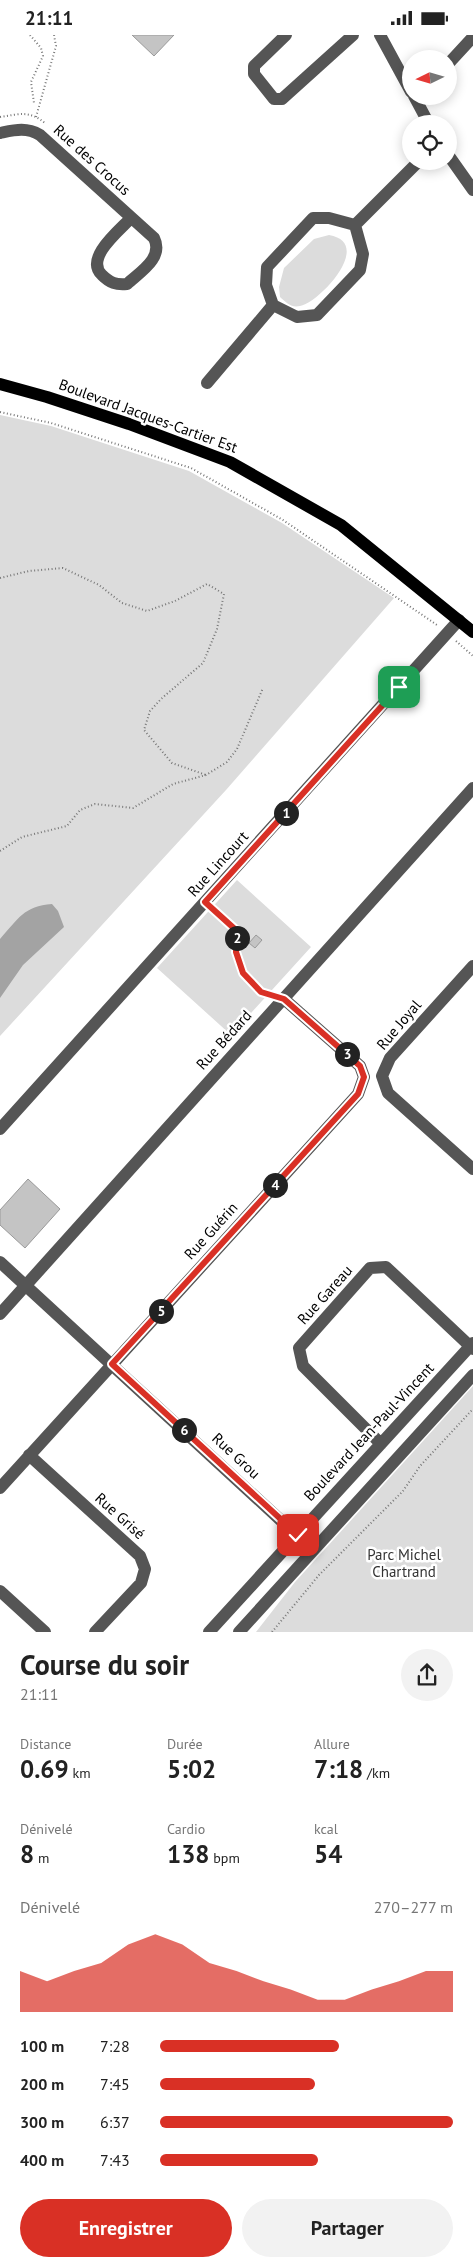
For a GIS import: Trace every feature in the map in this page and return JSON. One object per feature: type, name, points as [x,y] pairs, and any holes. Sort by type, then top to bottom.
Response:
[{"type":"main road","name":"Boulevard Jacques-Cartier Est","points":[[0,384],[47,397],[129,424],[230,462],[341,525],[473,632]]},
{"type":"street","points":[[286,35],[254,66],[254,74],[274,99],[282,99],[353,35]]},
{"type":"street","points":[[380,35],[402,74]]},
{"type":"street","points":[[458,53],[473,37]]},
{"type":"street","name":"Rue des Crocus","points":[[0,133],[19,129],[31,130],[40,135],[154,237],[157,249],[154,258],[127,285],[111,283],[100,273],[96,264],[98,254],[132,218]]},
{"type":"street","points":[[457,167],[473,190]]},
{"type":"street","points":[[355,225],[410,170]]},
{"type":"street","points":[[313,218],[329,218],[355,225],[363,254],[360,270],[317,315],[297,317],[273,305],[266,285],[267,267],[313,218]]},
{"type":"street","points":[[207,383],[273,305]]},
{"type":"street","name":"Rue Lincourt","points":[[0,1129],[459,620]]},
{"type":"street","name":"Rue Bédard","points":[[0,1314],[473,788]]},
{"type":"street","name":"Rue Joyal","points":[[473,966],[390,1058],[382,1076],[388,1093],[473,1169]]},
{"type":"street","name":"Rue Guérin","points":[[0,1488],[358,1094],[364,1077],[360,1066],[284,999]]},
{"type":"street","points":[[0,1262],[26,1285]]},
{"type":"street","name":"Rue Gareau","points":[[381,1444],[303,1366],[299,1348],[370,1268],[386,1267],[472,1346]]},
{"type":"street","name":"Rue Grou","points":[[26,1285],[313,1550]]},
{"type":"street","name":"Boulevard Jean-Paul-Vincent","points":[[209,1632],[472,1346]]},
{"type":"street","points":[[239,1632],[473,1375]]},
{"type":"street","name":"Rue Grisé","points":[[30,1455],[140,1556],[145,1569],[141,1583],[95,1632]]},
{"type":"street","points":[[0,1591],[45,1632]]},
{"type":"path","points":[[30,35],[41,48],[43,56],[31,82],[34,103]]},
{"type":"path","points":[[31,130],[56,46],[54,35]]},
{"type":"path","points":[[0,412],[51,423],[191,468],[283,520],[448,633],[473,656]]},
{"type":"path","points":[[0,578],[29,571],[63,568],[99,585],[122,603],[146,611],[175,601],[207,584],[224,594],[216,629],[203,663],[161,699],[150,711],[144,730],[172,763],[206,775]]},
{"type":"path","points":[[0,851],[22,837],[67,826],[80,810],[87,807],[95,804],[133,808],[173,783],[206,775],[227,762],[237,749],[263,688]]},
{"type":"path","points":[[205,902],[237,931],[236,952],[243,973],[261,992],[284,999]]},
{"type":"path","points":[[272,1632],[319,1575],[403,1491],[420,1466],[473,1409]]},
{"type":"green space","points":[[329,235],[342,240],[347,249],[345,260],[339,272],[319,295],[309,302],[300,306],[288,304],[280,297],[279,287],[284,268],[314,239]]},
{"type":"green space","points":[[0,415],[51,426],[189,471],[282,523],[394,598],[226,790],[0,1036]]},
{"type":"green space","points":[[237,880],[311,947],[231,1035],[157,968]]},
{"type":"green space","name":"Parc Michel Chartrand","points":[[473,1386],[473,1632],[256,1632],[295,1582]]},
{"type":"shaded area","points":[[52,904],[58,911],[64,927],[23,965],[0,998],[0,939],[22,915],[35,907]]},
{"type":"building","points":[[132,35],[174,35],[154,56]]},
{"type":"building","points":[[256,935],[262,940],[255,948],[249,943]]},
{"type":"building","points":[[28,1179],[60,1209],[25,1248],[0,1225],[0,1210]]},
{"type":"route","points":[[298,1535],[112,1364],[358,1094],[364,1077],[360,1066],[284,999],[261,992],[243,973],[236,952],[237,931],[205,902],[399,687]]}]
